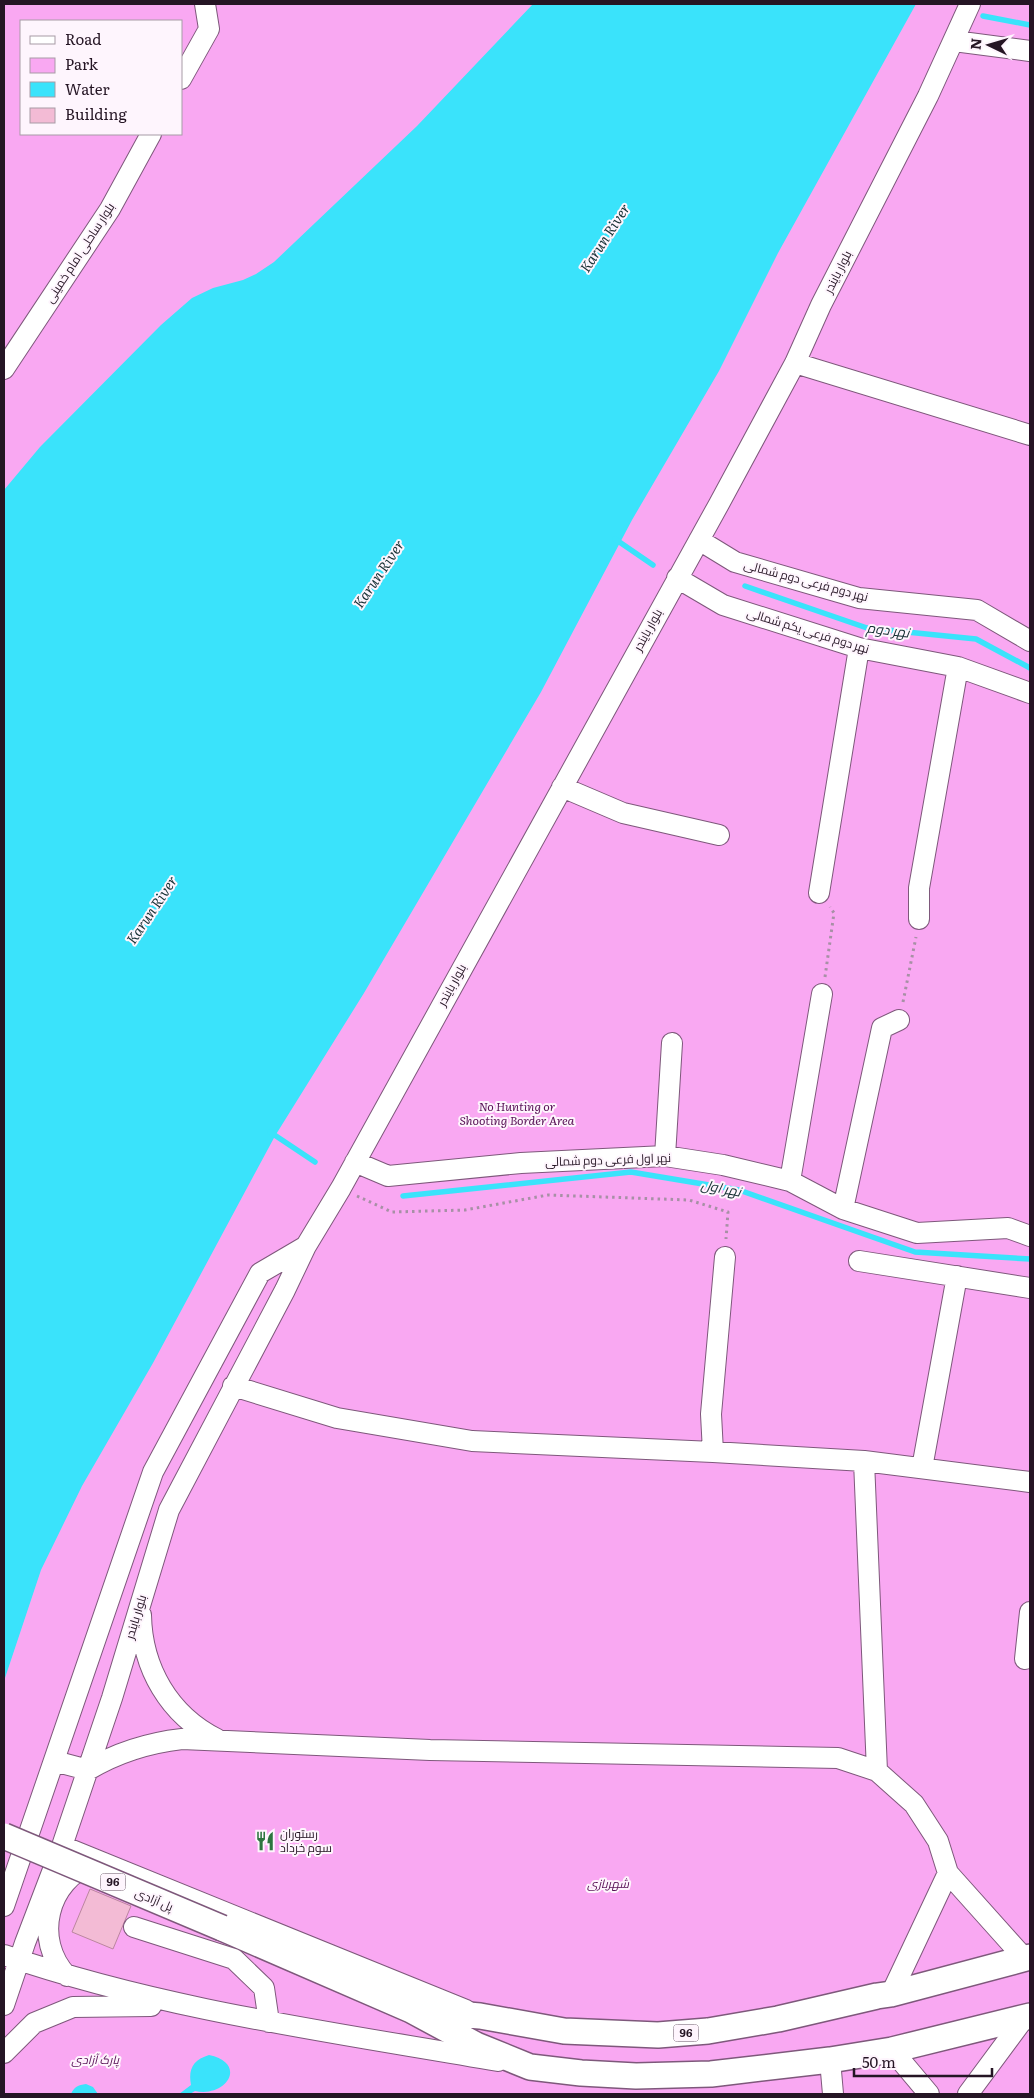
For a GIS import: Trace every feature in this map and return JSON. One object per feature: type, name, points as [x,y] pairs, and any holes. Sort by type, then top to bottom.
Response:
[{"type":"main road","name":"پل آزادی","points":[[4,1836],[411,2010]]},
{"type":"main road","name":"96","points":[[411,2010],[480,2016],[564,2031],[658,2035],[708,2031],[752,2024],[890,1994],[1028,1958]]},
{"type":"main road","name":"96","points":[[411,2010],[476,2045],[530,2067],[581,2073],[636,2076],[712,2074],[830,2060],[892,2050],[1028,2017]]},
{"type":"street","points":[[182,78],[209,28],[205,4]]},
{"type":"street","name":"بلوار بایندر","points":[[4,2005],[12,1958],[62,1846],[88,1770],[169,1510],[285,1290],[306,1246],[341,1188],[795,363],[821,305],[954,41],[970,4]]},
{"type":"street","points":[[954,41],[1030,51]]},
{"type":"street","name":"بلوار ساحلی امام خمینی","points":[[4,369],[110,209],[150,135]]},
{"type":"street","points":[[795,363],[1030,435]]},
{"type":"street","name":"نهر دوم فرعی دوم شمالی","points":[[699,540],[735,562],[859,598],[977,610],[1030,641]]},
{"type":"street","name":"نهر دوم فرعی یکم شمالی","points":[[677,578],[723,606],[859,648],[958,667],[1030,693]]},
{"type":"street","points":[[819,893],[859,648]]},
{"type":"street","points":[[920,919],[920,888],[958,667]]},
{"type":"street","points":[[562,787],[623,813],[719,835]]},
{"type":"street","points":[[790,1181],[822,994]]},
{"type":"street","points":[[843,1209],[882,1028],[899,1020]]},
{"type":"street","points":[[665,1156],[672,1043]]},
{"type":"street","name":"نهر اول فرعی دوم شمالی","points":[[355,1162],[388,1176],[521,1163],[665,1156],[723,1165],[790,1181],[843,1209],[917,1233],[1008,1228],[1030,1236]]},
{"type":"street","name":"بلوار بایندر","points":[[4,1906],[153,1472],[260,1273],[306,1246]]},
{"type":"street","points":[[713,1452],[711,1414],[725,1257]]},
{"type":"street","points":[[859,1261],[1030,1288]]},
{"type":"street","points":[[922,1468],[957,1276]]},
{"type":"street","points":[[233,1386],[337,1418],[472,1441],[864,1461],[1030,1482]]},
{"type":"street","points":[[864,1461],[877,1771]]},
{"type":"street","points":[[142,1597],[142,1634],[151,1670],[159,1686],[169,1701],[193,1725],[223,1742]]},
{"type":"street","points":[[1025,1659],[1030,1612]]},
{"type":"street","points":[[54,1761],[88,1770],[104,1760],[141,1746],[182,1740],[430,1750],[838,1758],[877,1771],[914,1804],[938,1841],[948,1873],[1028,1958]]},
{"type":"street","points":[[62,1846],[480,2016]]},
{"type":"street","points":[[67,1976],[52,1955],[49,1942],[49,1915],[59,1891],[67,1880],[88,1865],[100,1860]]},
{"type":"street","points":[[890,1994],[948,1873]]},
{"type":"street","points":[[134,1927],[234,1959],[264,1988],[269,2022]]},
{"type":"street","points":[[12,1958],[67,1976],[196,2008],[530,2067]]},
{"type":"street","points":[[4,2053],[34,2023],[73,2007],[130,2005],[196,2008]]},
{"type":"street","points":[[968,2094],[1028,2017]]},
{"type":"street","points":[[892,2050],[929,2094]]},
{"type":"street","points":[[830,2060],[833,2094]]},
{"type":"path","points":[[819,893],[834,913],[822,994]]},
{"type":"path","points":[[899,1020],[920,919]]},
{"type":"path","points":[[341,1188],[392,1212],[465,1210],[548,1195],[689,1200],[728,1212],[725,1257]]},
{"type":"green space","name":"No Hunting or Shooting Border Area","points":[[4,4],[1030,4],[1030,2094],[4,2094]]},
{"type":"water","name":"Karun River","points":[[533,4],[916,4],[778,253],[719,371],[632,520],[541,692],[364,993],[275,1136],[153,1363],[82,1486],[41,1570],[4,1681],[4,490],[40,447],[161,325],[192,298],[213,288],[243,280],[274,262],[417,126]]},
{"type":"water","points":[[209,2055],[221,2059],[228,2065],[229,2079],[224,2085],[206,2092],[195,2091],[190,2094],[179,2094],[191,2085],[190,2074],[195,2062]]},
{"type":"water","points":[[86,2084],[93,2087],[98,2094],[71,2094],[77,2087]]},
{"type":"building","points":[[90,1889],[131,1906],[113,1949],[72,1932]]},
{"type":"waterway","points":[[983,16],[1030,25]]},
{"type":"waterway","points":[[615,539],[653,565]]},
{"type":"waterway","name":"نهر دوم","points":[[745,586],[867,628],[976,639],[1030,668]]},
{"type":"waterway","points":[[270,1132],[315,1162]]},
{"type":"waterway","name":"نهر اول","points":[[403,1196],[631,1172],[739,1190],[915,1252],[1030,1259]]},
{"type":"place","name":"رستوران سوم خرداد","points":[[265,1841]]},
{"type":"park label","name":"شهربازی","points":[[608,1884]]},
{"type":"park label","name":"پارک آزادی","points":[[95,2060]]}]
